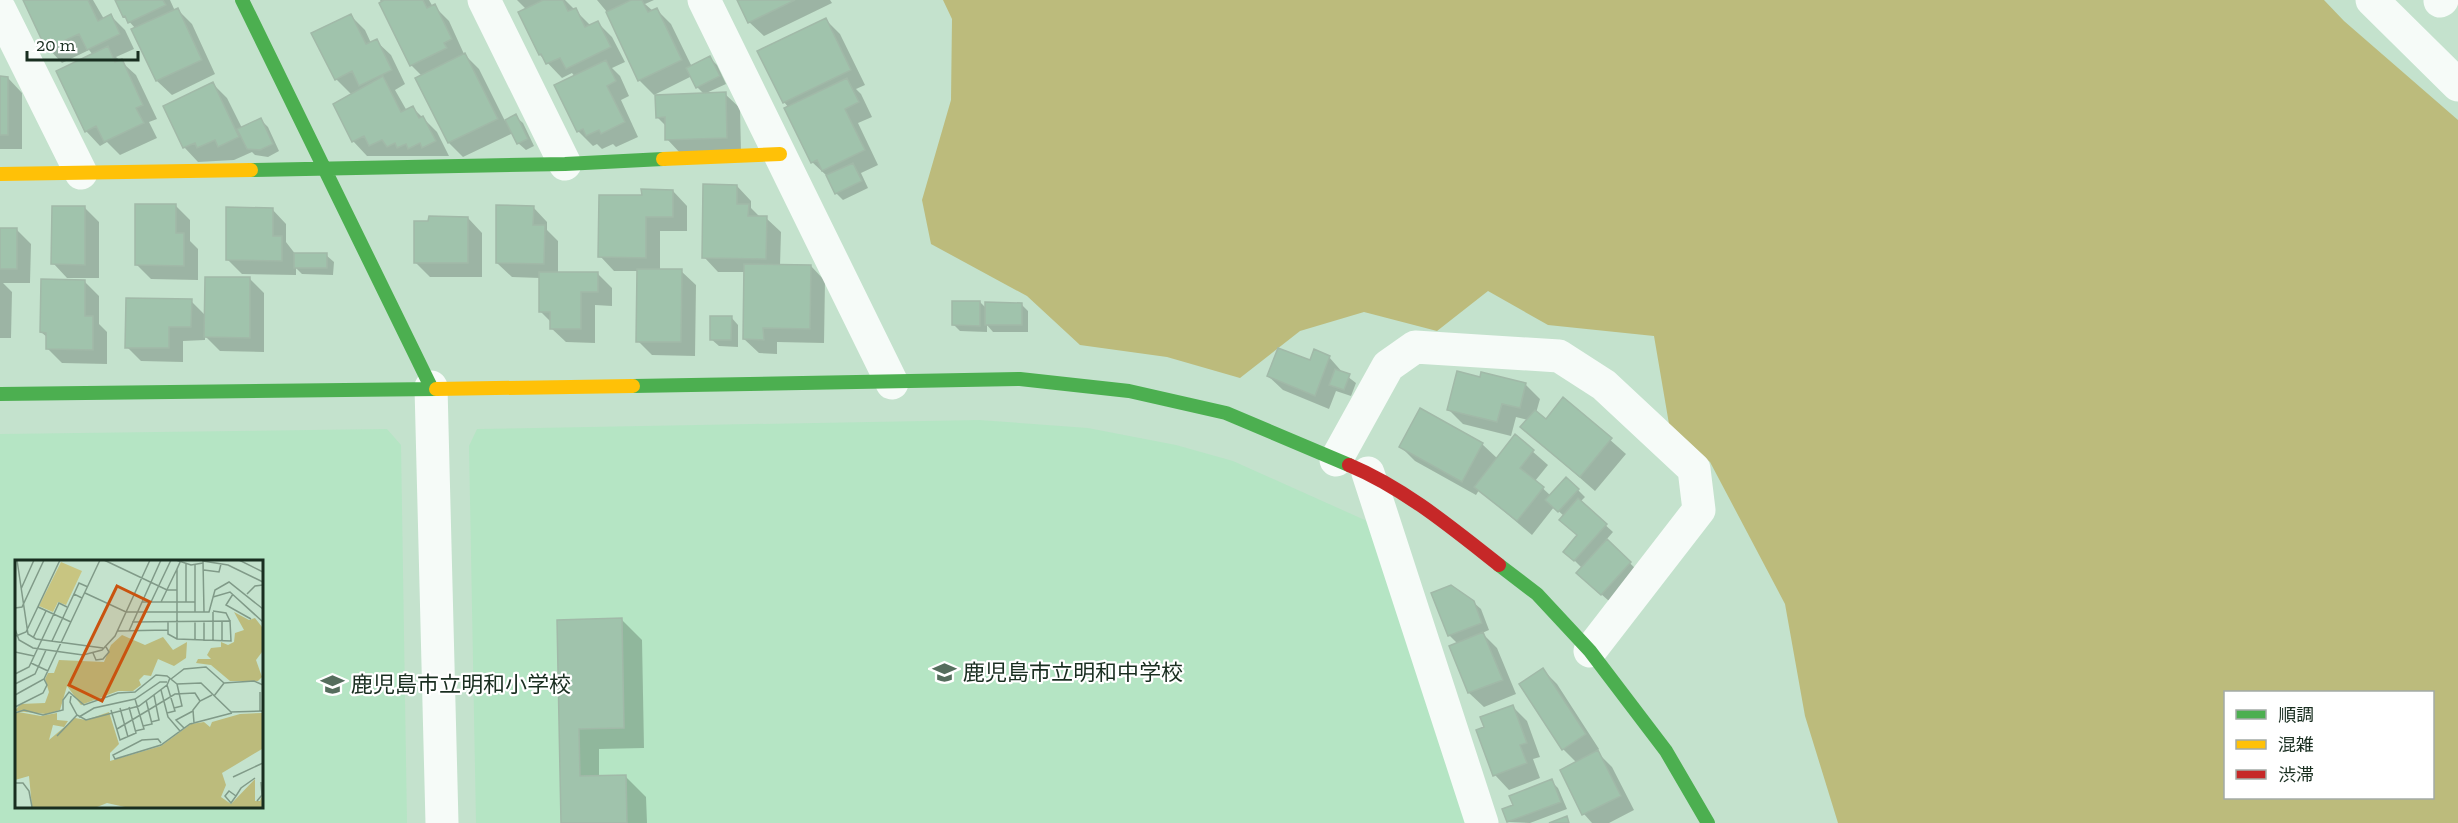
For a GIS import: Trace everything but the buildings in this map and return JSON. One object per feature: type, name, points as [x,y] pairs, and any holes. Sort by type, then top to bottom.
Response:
[{"type":"street","points":[[242,0],[432,387],[442,823]]},
{"type":"street","points":[[484,0],[565,164]]},
{"type":"street","points":[[704,0],[892,383]]},
{"type":"street","points":[[2372,0],[2458,85]]},
{"type":"street","points":[[0,10],[81,173]]},
{"type":"street","points":[[0,174],[565,164],[780,154]]},
{"type":"street","points":[[1336,460],[1388,366],[1415,347],[1559,356],[1604,385],[1694,469],[1699,510],[1590,651]]},
{"type":"street","points":[[0,394],[892,383],[1020,379],[1130,391],[1226,413],[1368,473],[1430,511],[1537,594],[1590,651],[1666,751],[1708,823]]},
{"type":"street","points":[[1368,473],[1482,823]]},
{"type":"shaded area","points":[[943,0],[2324,0],[2344,21],[2458,120],[2458,823],[1838,823],[1805,716],[1785,604],[1710,462],[1669,424],[1654,336],[1548,325],[1488,291],[1437,331],[1364,312],[1300,331],[1240,378],[1167,357],[1080,345],[1027,296],[931,244],[922,200],[951,100],[952,19]]},
{"type":"shaded area","name":"鹿児島市立明和中学校","points":[[979,420],[1088,428],[1176,445],[1233,461],[1367,521],[1466,823],[476,823],[469,446],[477,429]]},
{"type":"shaded area","name":"鹿児島市立明和小学校","points":[[387,429],[401,445],[407,823],[0,823],[0,434]]},
{"type":"traffic: fast","points":[[242,0],[431,387]]},
{"type":"traffic: fast","points":[[251,170],[565,164],[663,159]]},
{"type":"traffic: fast","points":[[633,386],[1020,379],[1129,391],[1226,413],[1349,465]]},
{"type":"traffic: fast","points":[[0,394],[436,389]]},
{"type":"traffic: fast","points":[[1499,565],[1537,594],[1590,651],[1666,751],[1708,823]]},
{"type":"traffic: slow","points":[[663,159],[780,154]]},
{"type":"traffic: slow","points":[[0,174],[251,170]]},
{"type":"traffic: slow","points":[[436,389],[633,386]]},
{"type":"traffic: jam","points":[[1349,465],[1408,497],[1499,565]]},
{"type":"place","name":"鹿児島市立明和中学校","points":[[945,672]]},
{"type":"place","name":"鹿児島市立明和小学校","points":[[333,684]]}]
